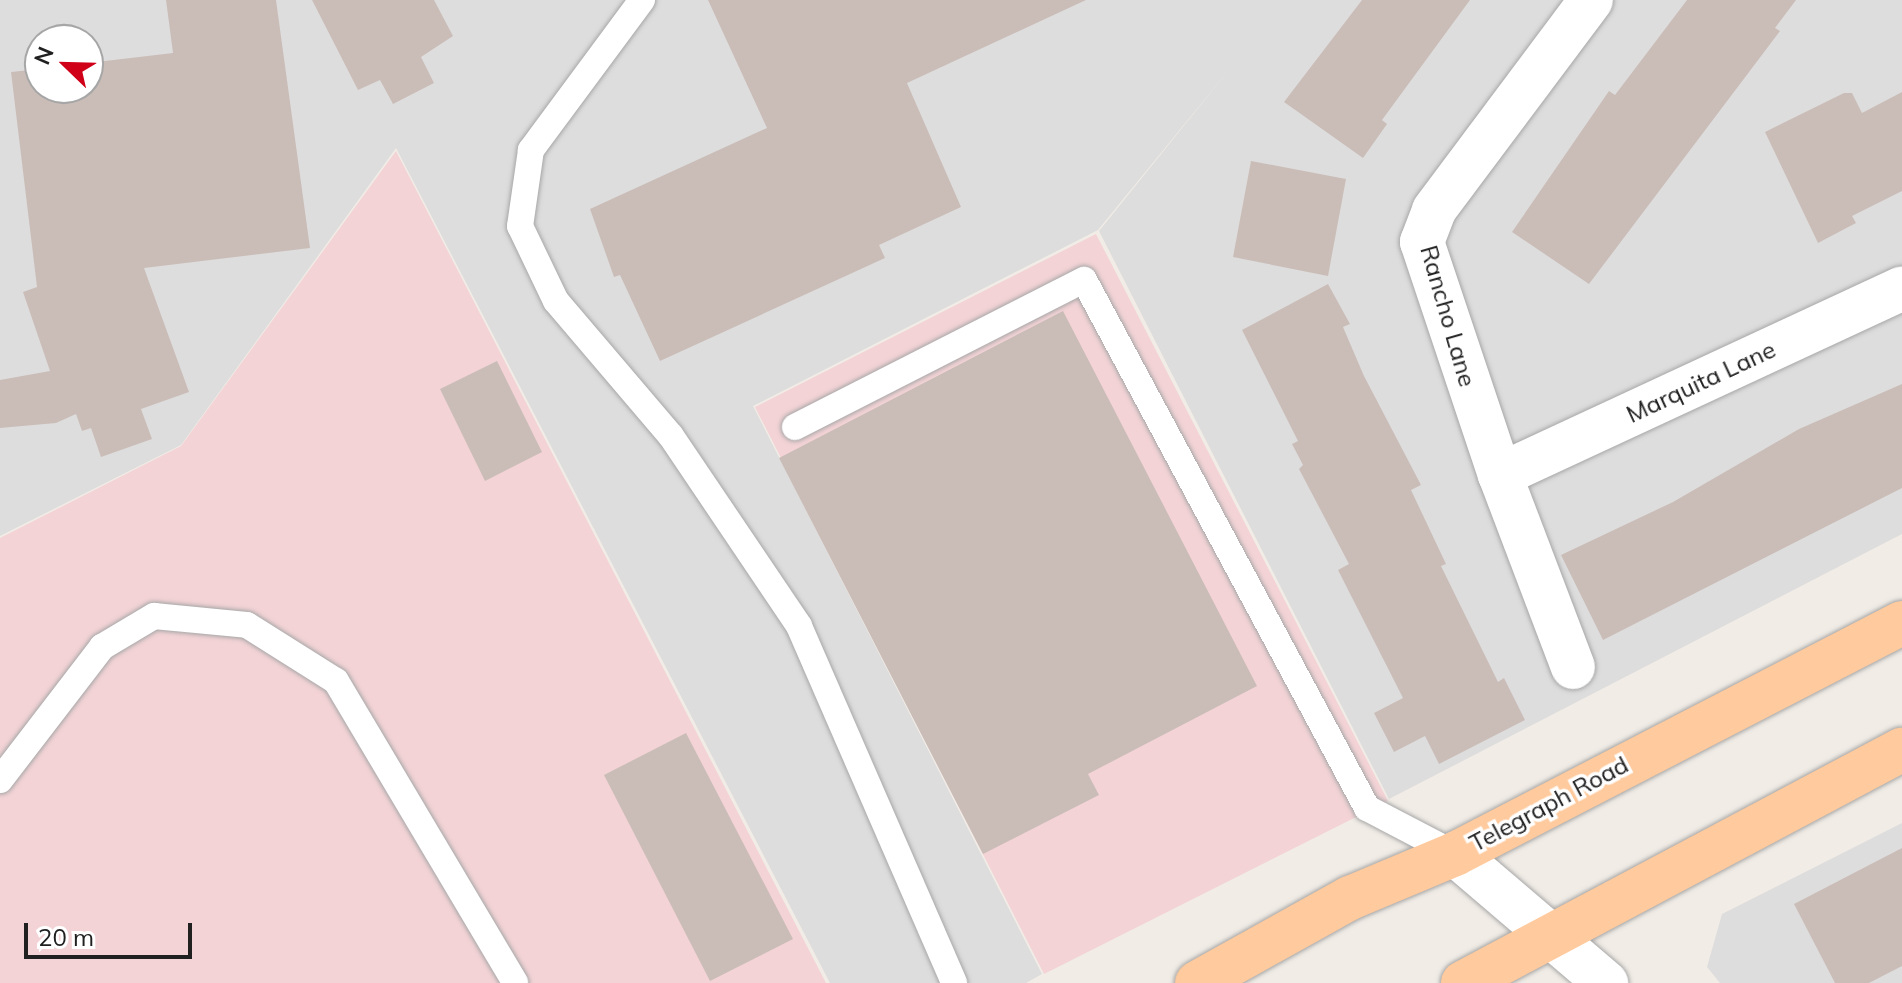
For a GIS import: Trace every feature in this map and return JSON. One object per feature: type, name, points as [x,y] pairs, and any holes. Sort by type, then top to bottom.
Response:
[{"type":"main road","name":"Telegraph Road","points":[[1197,983],[1350,898],[1455,854],[1902,623]]},
{"type":"main road","points":[[1463,983],[1902,750]]},
{"type":"street","name":"Rancho Lane","points":[[1573,667],[1500,475],[1422,242],[1434,210],[1591,0]]},
{"type":"street","name":"Marquita Lane","points":[[1500,475],[1902,288]]},
{"type":"street","points":[[1455,854],[1606,983]]},
{"type":"lane","points":[[642,0],[531,150],[520,226],[556,301],[671,436],[799,626],[954,983]]},
{"type":"lane","points":[[795,427],[1084,280],[1367,808],[1455,854]]},
{"type":"lane","points":[[0,780],[102,647],[154,616],[247,625],[336,681],[515,983]]},
{"type":"shaded area","points":[[0,0],[1902,0],[1902,534],[1389,799],[1099,231],[1232,66],[1098,230],[753,406],[1042,974],[1026,983],[830,983],[396,148],[181,445],[0,536]]},
{"type":"shaded area","points":[[396,151],[826,983],[0,983],[0,538],[181,446]]},
{"type":"shaded area","points":[[1096,234],[1388,801],[1044,974],[755,407]]},
{"type":"shaded area","points":[[1902,823],[1902,983],[1720,983],[1707,967],[1722,914]]},
{"type":"building","points":[[166,0],[276,0],[310,248],[144,268],[189,392],[141,409],[152,439],[101,457],[91,428],[82,431],[76,414],[56,423],[0,428],[0,380],[50,371],[23,292],[37,287],[11,72],[24,71],[24,104],[104,104],[104,61],[173,53]]},
{"type":"building","points":[[312,0],[434,0],[453,36],[421,57],[434,83],[393,104],[380,80],[358,90]]},
{"type":"building","points":[[708,0],[1086,0],[907,83],[961,207],[879,245],[885,258],[660,361],[620,275],[614,277],[590,209],[767,128]]},
{"type":"building","points":[[1362,0],[1470,0],[1382,120],[1387,124],[1363,158],[1284,102]]},
{"type":"building","points":[[1687,0],[1796,0],[1775,28],[1780,31],[1589,284],[1512,232],[1609,91],[1615,95]]},
{"type":"building","points":[[1902,92],[1902,191],[1852,216],[1856,223],[1818,243],[1765,132],[1844,93],[1852,93],[1862,113]]},
{"type":"building","points":[[1251,161],[1346,179],[1328,276],[1233,257]]},
{"type":"building","points":[[1328,284],[1350,324],[1343,327],[1364,376],[1421,485],[1411,490],[1446,564],[1441,566],[1498,682],[1504,678],[1525,720],[1439,764],[1425,736],[1394,752],[1374,713],[1403,698],[1338,570],[1349,564],[1299,469],[1303,465],[1292,444],[1298,441],[1242,330]]},
{"type":"building","points":[[1063,311],[1257,686],[1088,774],[1099,795],[983,854],[779,458]]},
{"type":"building","points":[[497,361],[542,452],[485,481],[440,389]]},
{"type":"building","points":[[1902,384],[1902,488],[1603,640],[1561,555],[1673,502],[1799,429]]},
{"type":"building","points":[[686,733],[793,939],[710,981],[604,775]]},
{"type":"building","points":[[1902,848],[1902,966],[1869,983],[1835,983],[1794,904]]}]
